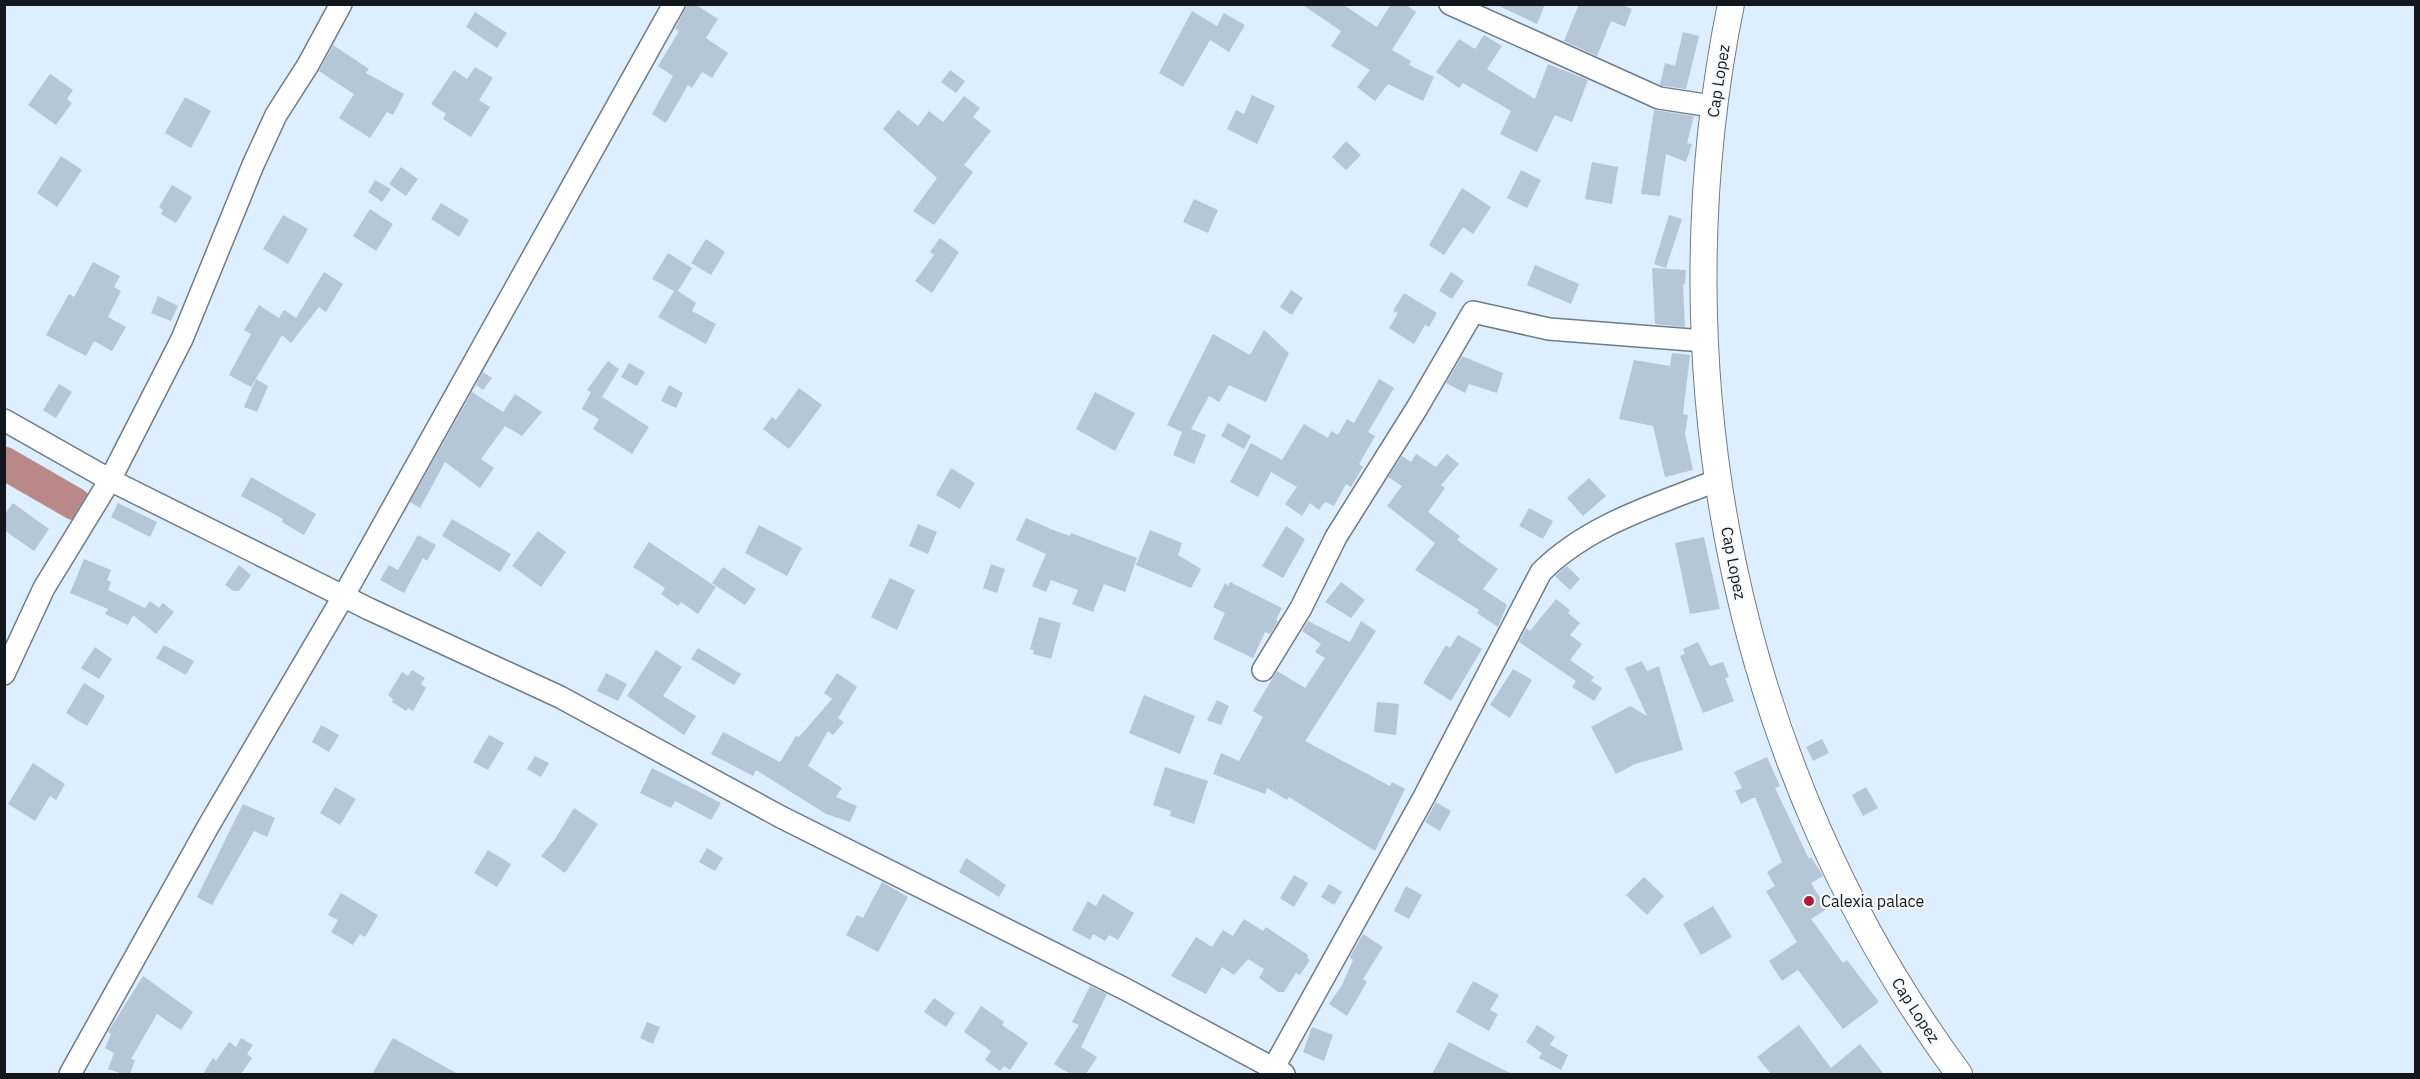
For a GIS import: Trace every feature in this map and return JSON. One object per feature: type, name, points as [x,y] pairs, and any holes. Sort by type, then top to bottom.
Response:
[{"type":"street","points":[[4,674],[44,588],[110,480],[182,339],[253,165],[276,115],[308,65],[341,4]]},
{"type":"street","points":[[70,1074],[209,825],[343,597],[674,4]]},
{"type":"street","points":[[1450,4],[1659,98],[1712,106]]},
{"type":"street","name":"Cap Lopez","points":[[1731,4],[1712,106],[1702,252],[1704,341],[1711,441],[1750,640],[1765,692],[1814,825],[1864,927],[1912,1007],[1959,1074]]},
{"type":"street","points":[[1263,670],[1301,608],[1336,537],[1417,408],[1473,312],[1549,328],[1704,341]]},
{"type":"street","points":[[4,420],[110,480],[343,597],[560,697],[781,817],[1125,989],[1279,1072],[1541,572],[1563,551],[1593,531],[1718,480]]},
{"type":"building","points":[[695,4],[718,19],[706,38],[728,53],[712,78],[702,72],[692,88],[688,85],[666,123],[652,114],[673,76],[658,66],[679,31],[675,29],[687,5]]},
{"type":"building","points":[[1301,4],[1342,4],[1377,27],[1391,4],[1405,4],[1416,12],[1392,50],[1411,61],[1409,65],[1434,77],[1423,101],[1388,84],[1375,101],[1357,87],[1370,70],[1331,46],[1341,31]]},
{"type":"building","points":[[1495,4],[1545,4],[1537,24]]},
{"type":"building","points":[[1579,4],[1621,4],[1632,9],[1625,27],[1611,21],[1597,56],[1564,41]]},
{"type":"building","points":[[1192,11],[1217,26],[1224,13],[1245,25],[1229,52],[1210,40],[1183,87],[1159,73]]},
{"type":"building","points":[[475,12],[507,33],[497,48],[466,27]]},
{"type":"building","points":[[1683,32],[1699,36],[1686,89],[1660,85],[1665,63],[1675,66]]},
{"type":"building","points":[[1484,35],[1502,46],[1487,69],[1535,99],[1548,64],[1588,80],[1572,122],[1555,115],[1537,152],[1500,134],[1511,111],[1463,83],[1459,88],[1436,72],[1459,39],[1475,49]]},
{"type":"building","points":[[333,45],[369,69],[366,73],[404,94],[393,115],[387,112],[370,138],[339,118],[354,94],[319,71]]},
{"type":"building","points":[[475,67],[493,78],[479,100],[490,107],[471,137],[443,119],[446,114],[431,104],[454,70],[467,79]]},
{"type":"building","points":[[950,70],[965,81],[956,93],[941,82]]},
{"type":"building","points":[[50,74],[73,90],[67,99],[72,103],[56,125],[28,105]]},
{"type":"building","points":[[1252,95],[1275,106],[1257,144],[1227,129],[1236,110],[1244,114]]},
{"type":"building","points":[[964,96],[980,108],[973,117],[991,131],[964,165],[973,172],[934,225],[913,211],[937,178],[883,129],[898,110],[918,126],[929,111],[943,122]]},
{"type":"building","points":[[185,97],[211,111],[191,148],[165,133]]},
{"type":"building","points":[[1654,110],[1694,116],[1687,143],[1692,144],[1686,162],[1666,154],[1660,196],[1641,194]]},
{"type":"building","points":[[1346,141],[1361,155],[1346,170],[1332,157]]},
{"type":"building","points":[[61,156],[82,170],[57,207],[37,193]]},
{"type":"building","points":[[1592,162],[1618,167],[1612,204],[1585,199]]},
{"type":"building","points":[[401,167],[418,179],[406,196],[389,184]]},
{"type":"building","points":[[1521,170],[1541,180],[1527,208],[1507,198]]},
{"type":"building","points":[[375,180],[391,189],[382,202],[368,192]]},
{"type":"building","points":[[172,185],[192,197],[176,223],[161,214],[163,210],[159,207]]},
{"type":"building","points":[[1462,188],[1491,207],[1473,234],[1463,227],[1444,255],[1429,245]]},
{"type":"building","points":[[1194,199],[1218,210],[1208,233],[1183,222]]},
{"type":"building","points":[[441,203],[469,220],[459,237],[431,219]]},
{"type":"building","points":[[370,209],[393,224],[376,251],[353,236]]},
{"type":"building","points":[[283,215],[308,229],[288,264],[263,249]]},
{"type":"building","points":[[1669,215],[1682,219],[1666,268],[1654,264]]},
{"type":"building","points":[[940,238],[959,252],[932,293],[915,281],[934,255],[930,252]]},
{"type":"building","points":[[706,239],[725,252],[711,275],[691,263]]},
{"type":"building","points":[[668,253],[692,268],[678,291],[696,303],[692,311],[716,324],[706,344],[658,317],[674,291],[652,279]]},
{"type":"building","points":[[93,262],[120,276],[114,287],[121,291],[108,317],[126,327],[112,351],[94,341],[86,356],[46,335],[69,294],[74,297]]},
{"type":"building","points":[[1535,265],[1579,284],[1571,304],[1527,285]]},
{"type":"building","points":[[1652,268],[1686,270],[1685,285],[1683,284],[1685,327],[1655,324]]},
{"type":"building","points":[[324,272],[343,284],[326,312],[319,307],[291,343],[282,335],[251,387],[229,375],[251,334],[244,330],[259,305],[279,318],[284,310],[296,318]]},
{"type":"building","points":[[1451,272],[1464,281],[1452,299],[1439,291]]},
{"type":"building","points":[[1291,290],[1303,298],[1292,315],[1280,307]]},
{"type":"building","points":[[1404,293],[1437,313],[1429,327],[1425,325],[1414,344],[1389,328],[1398,313],[1393,311]]},
{"type":"building","points":[[158,296],[178,306],[171,321],[151,313]]},
{"type":"building","points":[[1264,330],[1289,353],[1266,402],[1229,385],[1219,402],[1209,396],[1191,429],[1206,435],[1194,464],[1173,455],[1182,432],[1167,425],[1213,334],[1250,355]]},
{"type":"building","points":[[1672,353],[1690,355],[1683,414],[1688,415],[1685,434],[1693,470],[1665,477],[1653,426],[1619,419],[1634,360],[1670,366]]},
{"type":"building","points":[[1462,356],[1503,373],[1497,393],[1469,384],[1465,393],[1446,383]]},
{"type":"building","points":[[608,361],[619,369],[602,397],[649,427],[632,454],[593,429],[599,419],[582,409],[591,392],[587,390]]},
{"type":"building","points":[[629,363],[645,372],[637,386],[621,377]]},
{"type":"building","points":[[483,372],[492,378],[483,390],[476,385]]},
{"type":"building","points":[[256,379],[268,386],[257,412],[244,407]]},
{"type":"building","points":[[1379,379],[1394,388],[1368,432],[1375,436],[1359,464],[1363,467],[1351,487],[1346,484],[1334,506],[1325,502],[1319,510],[1310,503],[1302,516],[1285,504],[1297,487],[1271,472],[1258,497],[1230,482],[1251,443],[1282,460],[1304,424],[1328,438],[1331,431],[1338,435],[1347,419],[1354,423]]},
{"type":"building","points":[[59,384],[72,392],[56,418],[43,410]]},
{"type":"building","points":[[669,385],[683,393],[676,408],[661,401]]},
{"type":"building","points":[[799,388],[822,405],[789,449],[763,429],[772,417],[776,420]]},
{"type":"building","points":[[472,392],[503,412],[515,394],[542,412],[522,436],[505,426],[481,459],[494,468],[480,488],[445,462],[420,508],[410,502]]},
{"type":"building","points":[[1095,392],[1135,413],[1115,451],[1076,429]]},
{"type":"building","points":[[1228,423],[1251,436],[1244,449],[1221,436]]},
{"type":"building","points":[[1416,454],[1436,467],[1447,454],[1459,464],[1441,485],[1445,488],[1428,512],[1460,536],[1457,540],[1498,569],[1483,589],[1507,605],[1498,627],[1477,613],[1479,610],[1415,570],[1435,543],[1387,506],[1402,486],[1388,477],[1402,456],[1411,462]]},
{"type":"building","points":[[951,468],[975,483],[960,509],[936,495]]},
{"type":"building","points":[[251,477],[316,514],[304,535],[282,522],[283,519],[241,496]]},
{"type":"building","points":[[1589,478],[1606,496],[1583,516],[1567,498]]},
{"type":"building","points":[[13,503],[49,529],[34,551],[4,530],[4,515]]},
{"type":"building","points":[[118,503],[157,522],[150,537],[111,517]]},
{"type":"building","points":[[1529,508],[1553,521],[1543,539],[1519,526]]},
{"type":"building","points":[[1026,518],[1053,530],[1070,536],[1071,533],[1137,558],[1125,592],[1104,584],[1093,612],[1072,604],[1078,590],[1051,580],[1046,592],[1032,586],[1046,554],[1016,540]]},
{"type":"building","points":[[452,519],[511,554],[500,572],[442,536]]},
{"type":"building","points":[[918,524],[937,532],[928,554],[909,546]]},
{"type":"building","points":[[759,525],[802,548],[787,576],[745,553]]},
{"type":"building","points":[[1286,526],[1305,539],[1283,578],[1262,566]]},
{"type":"building","points":[[1150,530],[1182,543],[1178,555],[1201,569],[1191,588],[1136,565]]},
{"type":"building","points":[[538,531],[566,552],[541,587],[512,566]]},
{"type":"building","points":[[418,535],[436,545],[427,561],[423,558],[404,593],[380,580],[389,565],[398,570]]},
{"type":"building","points":[[1704,537],[1720,609],[1690,614],[1675,543]]},
{"type":"building","points":[[649,542],[716,587],[698,614],[681,602],[678,606],[661,594],[665,588],[633,567]]},
{"type":"building","points":[[84,559],[111,570],[107,580],[111,582],[108,590],[145,608],[150,601],[159,608],[163,603],[174,612],[156,634],[133,615],[128,625],[105,614],[108,609],[70,593]]},
{"type":"building","points":[[991,564],[1005,569],[997,593],[983,588]]},
{"type":"building","points":[[239,565],[251,575],[239,591],[234,591],[225,585]]},
{"type":"building","points":[[1567,566],[1580,579],[1570,590],[1555,576]]},
{"type":"building","points":[[723,567],[756,589],[745,605],[712,583]]},
{"type":"building","points":[[890,578],[915,590],[897,630],[871,617]]},
{"type":"building","points":[[1230,582],[1282,608],[1276,620],[1278,621],[1270,634],[1265,632],[1253,658],[1213,639],[1225,613],[1213,607],[1225,583],[1228,586]]},
{"type":"building","points":[[1341,582],[1365,600],[1351,618],[1325,602]]},
{"type":"building","points":[[1556,599],[1570,610],[1568,613],[1580,623],[1570,635],[1582,644],[1570,660],[1594,677],[1591,681],[1602,688],[1594,701],[1572,687],[1576,681],[1519,642],[1526,628],[1530,631]]},
{"type":"building","points":[[1039,617],[1061,623],[1051,659],[1033,654],[1034,650],[1030,649]]},
{"type":"building","points":[[1308,621],[1350,642],[1361,621],[1376,631],[1305,741],[1390,786],[1392,782],[1405,789],[1375,851],[1289,797],[1287,800],[1267,788],[1265,794],[1213,774],[1221,753],[1239,761],[1263,717],[1253,711],[1277,671],[1305,688],[1325,658],[1315,652],[1321,644],[1302,631]]},
{"type":"building","points":[[1458,635],[1482,649],[1451,701],[1423,683],[1446,645],[1450,648]]},
{"type":"building","points":[[1698,642],[1710,666],[1723,662],[1729,677],[1725,678],[1734,701],[1703,713],[1680,656],[1685,654],[1683,649]]},
{"type":"building","points":[[164,645],[194,661],[186,675],[156,658]]},
{"type":"building","points":[[95,647],[112,659],[99,679],[81,668]]},
{"type":"building","points":[[698,648],[741,674],[734,685],[691,659]]},
{"type":"building","points":[[656,650],[682,667],[663,696],[696,716],[684,735],[627,696]]},
{"type":"building","points":[[1642,661],[1647,671],[1659,666],[1683,750],[1635,764],[1616,774],[1591,727],[1630,706],[1647,716],[1625,668]]},
{"type":"building","points":[[1513,669],[1532,680],[1510,718],[1490,705]]},
{"type":"building","points":[[412,670],[425,678],[421,684],[426,688],[413,711],[408,708],[406,711],[392,702],[393,699],[388,695],[402,672],[408,676]]},
{"type":"building","points":[[606,673],[627,684],[618,701],[597,691]]},
{"type":"building","points":[[837,673],[857,687],[838,718],[844,722],[833,735],[828,731],[808,766],[842,788],[836,797],[857,806],[850,822],[826,814],[756,770],[753,776],[711,754],[723,732],[780,762],[796,736],[799,737],[832,699],[824,693]]},
{"type":"building","points":[[84,683],[105,696],[87,726],[66,713]]},
{"type":"building","points":[[1144,695],[1195,716],[1180,754],[1129,733]]},
{"type":"building","points":[[1217,700],[1229,706],[1221,725],[1207,720]]},
{"type":"building","points":[[1377,702],[1399,704],[1396,735],[1374,732]]},
{"type":"building","points":[[321,725],[339,735],[329,752],[312,742]]},
{"type":"building","points":[[489,735],[504,743],[488,770],[473,762]]},
{"type":"building","points":[[1822,739],[1829,753],[1813,761],[1806,747]]},
{"type":"building","points":[[535,756],[549,763],[541,777],[527,769]]},
{"type":"building","points":[[1767,757],[1780,786],[1775,788],[1809,859],[1811,857],[1823,876],[1811,883],[1827,909],[1811,919],[1843,963],[1847,960],[1879,1002],[1843,1029],[1798,970],[1782,981],[1769,961],[1797,942],[1766,891],[1775,886],[1767,872],[1782,862],[1755,797],[1741,804],[1735,791],[1742,788],[1734,772]]},
{"type":"building","points":[[33,763],[65,784],[56,800],[50,796],[35,821],[8,804]]},
{"type":"building","points":[[1165,767],[1208,781],[1194,824],[1170,816],[1171,811],[1153,805]]},
{"type":"building","points":[[652,768],[721,803],[711,820],[675,801],[671,808],[640,793]]},
{"type":"building","points":[[335,787],[356,799],[340,825],[320,813]]},
{"type":"building","points":[[1866,787],[1878,808],[1863,816],[1852,795]]},
{"type":"building","points":[[1436,802],[1451,811],[1440,831],[1425,822]]},
{"type":"building","points":[[243,804],[275,818],[267,837],[254,831],[212,905],[197,897]]},
{"type":"building","points":[[574,808],[598,824],[565,873],[541,856],[555,839]]},
{"type":"building","points":[[707,848],[723,858],[715,871],[699,862]]},
{"type":"building","points":[[488,850],[511,864],[497,887],[474,873]]},
{"type":"building","points":[[966,858],[1006,885],[999,897],[959,872]]},
{"type":"building","points":[[1294,875],[1308,883],[1294,907],[1280,898]]},
{"type":"building","points":[[1644,877],[1664,896],[1647,915],[1626,895]]},
{"type":"building","points":[[882,882],[908,897],[878,952],[846,935],[857,915],[863,918]]},
{"type":"building","points":[[1329,884],[1342,892],[1334,905],[1321,897]]},
{"type":"building","points":[[1406,886],[1422,895],[1409,919],[1394,911]]},
{"type":"building","points":[[341,893],[378,915],[365,937],[360,934],[353,945],[331,932],[338,920],[328,915]]},
{"type":"building","points":[[1103,894],[1134,913],[1118,940],[1109,935],[1105,941],[1093,934],[1090,940],[1072,930],[1088,901],[1096,906]]},
{"type":"building","points":[[1713,906],[1732,937],[1701,955],[1683,924]]},
{"type":"building","points":[[1244,919],[1263,931],[1266,927],[1308,955],[1307,958],[1310,960],[1300,975],[1296,973],[1284,992],[1278,992],[1259,978],[1264,969],[1248,959],[1234,975],[1222,967],[1206,994],[1171,976],[1196,937],[1212,947],[1223,930],[1233,936]]},
{"type":"building","points":[[1363,934],[1383,947],[1363,979],[1367,982],[1347,1016],[1329,1004],[1342,985],[1353,960],[1350,957]]},
{"type":"building","points":[[143,976],[193,1012],[181,1030],[157,1014],[131,1059],[135,1060],[130,1074],[123,1074],[108,1069],[114,1053],[105,1048],[111,1034],[108,1032]]},
{"type":"building","points":[[1473,981],[1499,995],[1490,1010],[1498,1014],[1489,1031],[1456,1012]]},
{"type":"building","points":[[1090,986],[1107,994],[1081,1047],[1097,1057],[1086,1074],[1070,1074],[1054,1064],[1079,1025],[1072,1022]]},
{"type":"building","points":[[934,998],[955,1013],[946,1027],[924,1012]]},
{"type":"building","points":[[981,1006],[1004,1022],[1002,1025],[1028,1043],[1010,1070],[1004,1066],[1000,1071],[985,1060],[991,1051],[964,1032]]},
{"type":"building","points":[[647,1022],[660,1027],[653,1044],[640,1038]]},
{"type":"building","points":[[1537,1025],[1555,1037],[1550,1045],[1568,1055],[1561,1070],[1539,1058],[1542,1053],[1526,1042]]},
{"type":"building","points":[[1799,1025],[1831,1068],[1860,1044],[1884,1074],[1771,1074],[1757,1057]]},
{"type":"building","points":[[1312,1027],[1333,1035],[1324,1061],[1303,1052]]},
{"type":"building","points":[[241,1038],[253,1045],[247,1054],[252,1058],[241,1074],[203,1074],[213,1058],[216,1061],[229,1042],[236,1047]]},
{"type":"building","points":[[393,1038],[458,1074],[372,1074]]},
{"type":"building","points":[[1449,1042],[1478,1057],[1512,1074],[1432,1074]]},
{"type":"waterway","points":[[4,463],[75,504]]},
{"type":"place","name":"Calexia palace","points":[[1809,901]]}]
